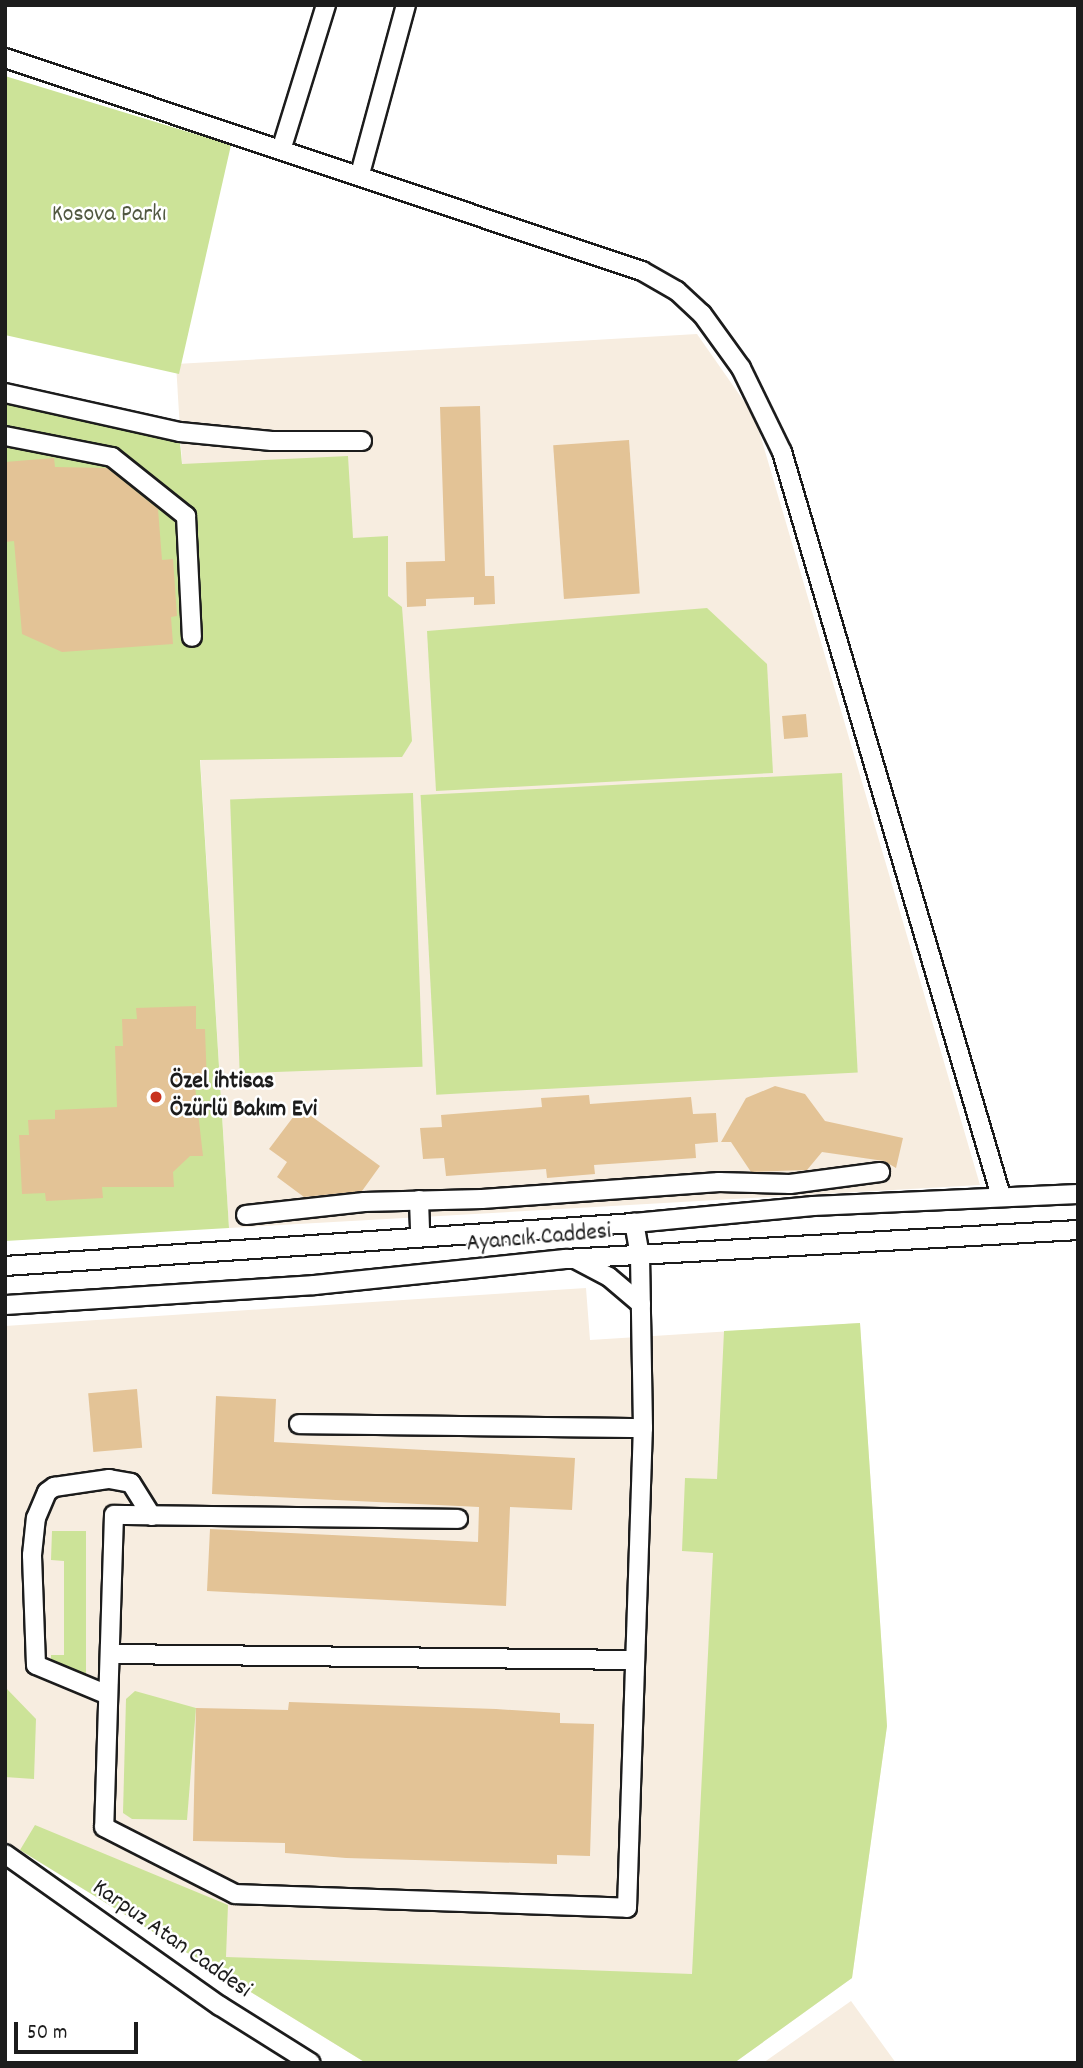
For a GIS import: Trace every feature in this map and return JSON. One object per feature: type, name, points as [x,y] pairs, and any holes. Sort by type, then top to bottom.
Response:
[{"type":"street","points":[[282,148],[326,5]]},
{"type":"street","points":[[360,174],[406,5]]},
{"type":"street","points":[[5,58],[360,174],[660,280],[702,314],[741,368],[785,461],[1001,1196]]},
{"type":"street","points":[[5,393],[180,432],[272,441],[362,441]]},
{"type":"street","points":[[5,436],[112,457],[186,516],[192,637]]},
{"type":"street","points":[[246,1215],[364,1202],[719,1182],[790,1184],[880,1172]]},
{"type":"street","name":"Ayancık Caddesi","points":[[5,1266],[634,1223],[813,1206],[1078,1194]]},
{"type":"street","points":[[419,1200],[420,1237]]},
{"type":"street","points":[[458,1519],[114,1516],[104,1827],[235,1894],[627,1908],[643,1428],[640,1256],[634,1223]]},
{"type":"street","name":"Ayancık Caddesi","points":[[5,1305],[314,1285],[574,1259],[1078,1230]]},
{"type":"street","points":[[574,1259],[609,1277],[641,1304]]},
{"type":"street","points":[[299,1424],[643,1428]]},
{"type":"street","points":[[108,1695],[36,1665],[32,1555],[36,1518],[47,1492],[54,1487],[109,1479],[131,1483],[152,1516]]},
{"type":"street","points":[[110,1654],[635,1660]]},
{"type":"street","name":"Karpuz Atan Caddesi","points":[[5,1854],[220,2007],[311,2063]]},
{"type":"shaded area","points":[[697,334],[755,417],[980,1185],[229,1228],[176,364]]},
{"type":"shaded area","points":[[586,1288],[590,1340],[860,1323],[887,1726],[852,1978],[734,2063],[366,2063],[5,1841],[5,1326]]},
{"type":"shaded area","points":[[851,2001],[896,2063],[763,2063]]},
{"type":"green space","name":"Kosova Parkı","points":[[5,76],[231,145],[179,374],[5,335]]},
{"type":"green space","points":[[5,401],[180,442],[182,464],[348,456],[353,538],[388,536],[388,596],[402,607],[412,741],[402,757],[200,760],[229,1228],[5,1241]]},
{"type":"green space","points":[[707,608],[767,664],[773,773],[436,791],[427,631]]},
{"type":"green space","points":[[842,773],[858,1073],[436,1095],[421,795]]},
{"type":"green space","points":[[413,793],[423,1067],[240,1073],[230,799]]},
{"type":"green space","points":[[860,1323],[887,1726],[852,1978],[734,2063],[366,2063],[20,1850],[35,1825],[228,1905],[226,1957],[692,1974],[713,1553],[682,1551],[685,1478],[717,1479],[724,1331]]},
{"type":"green space","points":[[52,1531],[86,1531],[86,1684],[51,1684],[51,1655],[64,1655],[64,1561],[51,1560]]},
{"type":"green space","points":[[5,1687],[36,1719],[34,1779],[5,1777]]},
{"type":"green space","points":[[135,1691],[196,1708],[187,1820],[132,1819],[123,1813],[126,1699]]},
{"type":"building","points":[[480,406],[485,576],[494,576],[495,604],[474,605],[474,597],[426,599],[426,606],[407,607],[406,562],[445,561],[440,407]]},
{"type":"building","points":[[629,440],[640,594],[564,599],[553,445]]},
{"type":"building","points":[[54,458],[55,467],[107,468],[158,509],[162,560],[173,559],[177,616],[171,617],[173,644],[62,652],[22,634],[14,541],[5,542],[5,462]]},
{"type":"building","points":[[806,714],[808,737],[784,739],[782,716]]},
{"type":"building","name":"Özel ihtisas Özürlü Bakım Evi","points":[[196,1006],[196,1029],[205,1029],[207,1086],[195,1086],[203,1156],[190,1156],[173,1172],[174,1187],[102,1187],[103,1198],[46,1201],[45,1193],[22,1194],[19,1135],[29,1135],[28,1120],[55,1119],[55,1110],[117,1107],[115,1046],[123,1046],[122,1019],[137,1019],[136,1008]]},
{"type":"building","points":[[775,1086],[805,1094],[825,1121],[903,1138],[896,1168],[884,1161],[822,1152],[807,1170],[751,1172],[731,1142],[721,1142],[746,1098]]},
{"type":"building","points":[[589,1095],[590,1104],[691,1097],[693,1114],[716,1113],[718,1142],[695,1144],[696,1158],[594,1165],[595,1174],[547,1178],[546,1169],[446,1176],[444,1158],[423,1159],[420,1128],[442,1127],[441,1115],[542,1107],[541,1098]]},
{"type":"building","points":[[300,1108],[380,1166],[362,1191],[304,1197],[277,1177],[287,1162],[269,1149]]},
{"type":"building","points":[[137,1389],[142,1448],[93,1452],[88,1393]]},
{"type":"building","points":[[216,1396],[276,1399],[274,1442],[575,1458],[572,1510],[510,1507],[506,1606],[207,1591],[210,1529],[478,1542],[479,1507],[212,1494]]},
{"type":"building","points":[[289,1702],[560,1713],[560,1723],[594,1724],[590,1856],[557,1855],[557,1864],[346,1858],[285,1853],[285,1843],[193,1841],[196,1708],[288,1710]]},
{"type":"place","name":"Özel ihtisas Özürlü Bakım Evi","points":[[156,1097]]}]
